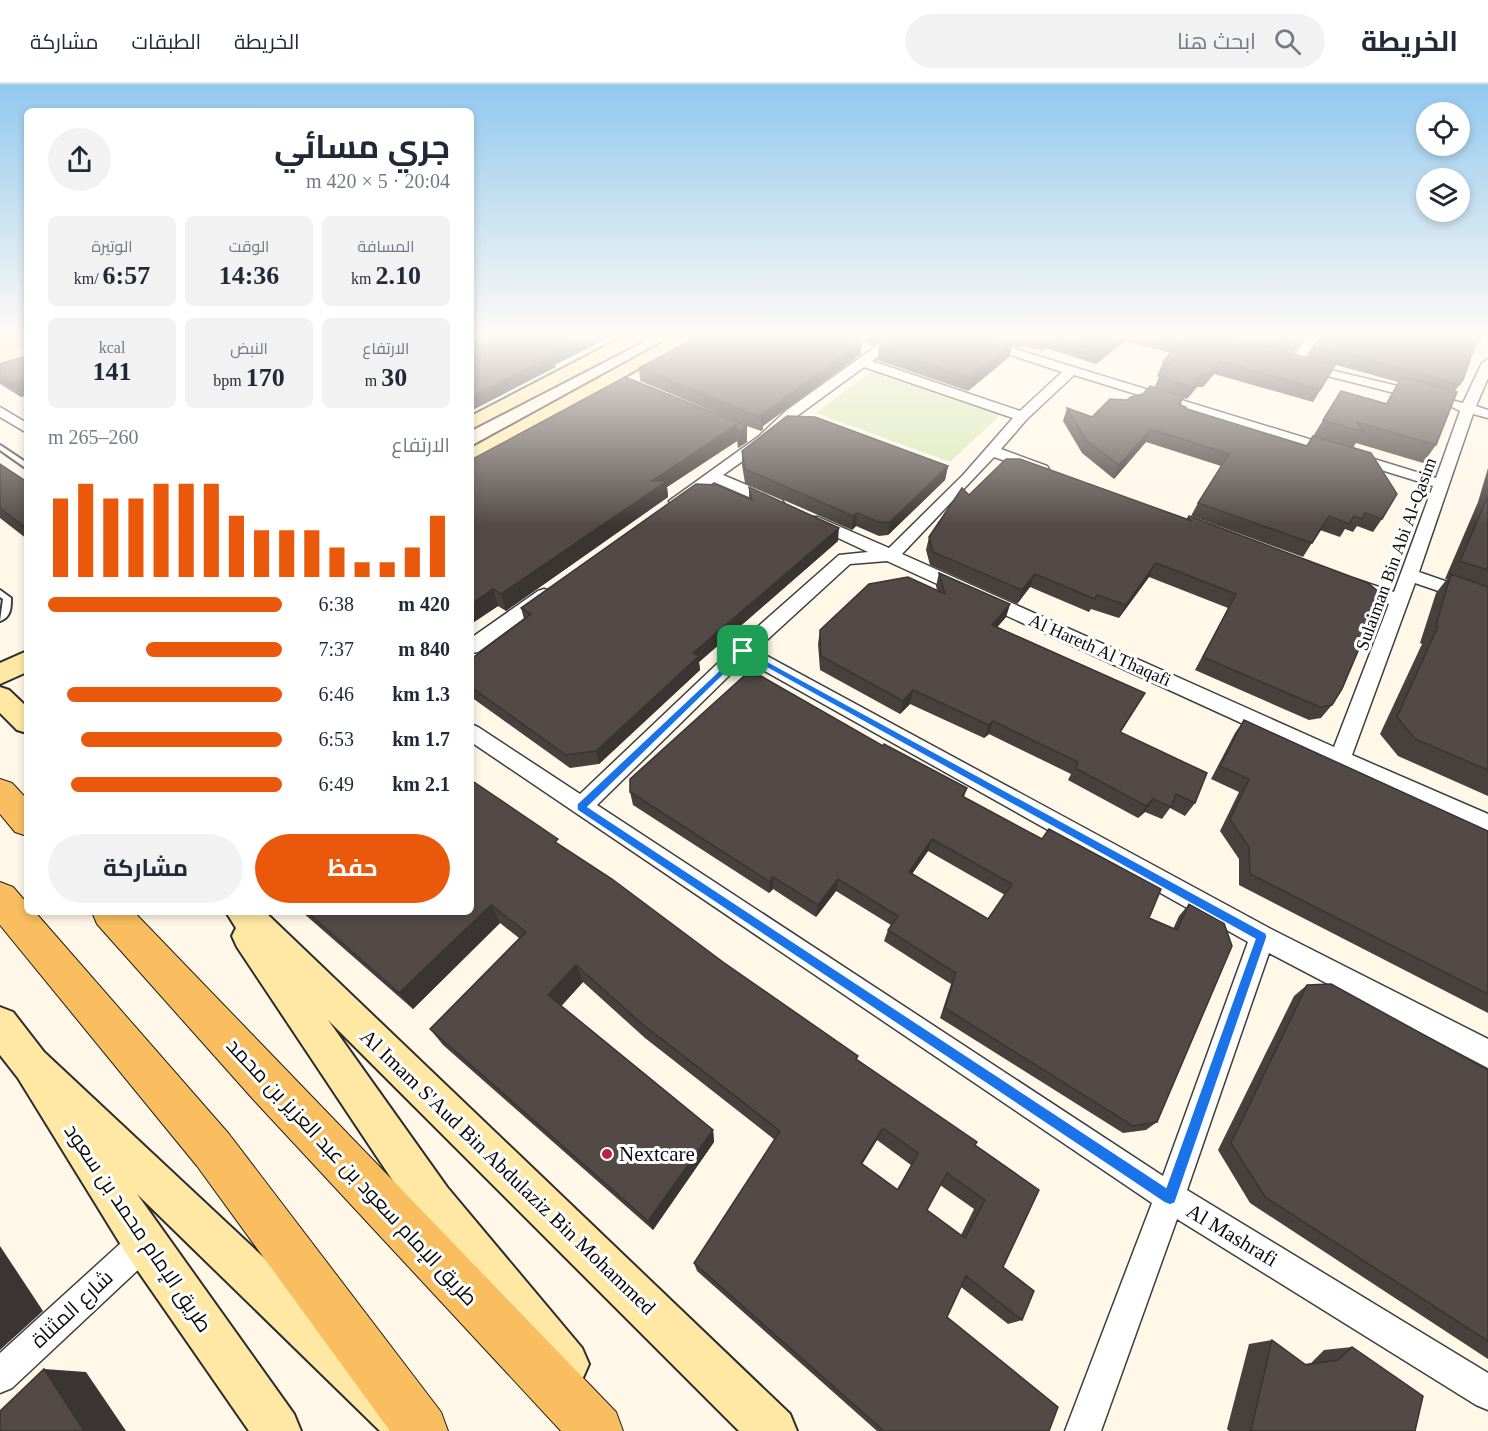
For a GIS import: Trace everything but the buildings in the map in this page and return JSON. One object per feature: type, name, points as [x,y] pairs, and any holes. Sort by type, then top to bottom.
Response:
[{"type":"main road","points":[[0,792],[24,819]]},
{"type":"main road","points":[[0,898],[213,1150],[422,1431]]},
{"type":"main road","name":"طريق الإمام سعود بن عبد العزيز بن محمد","points":[[113,915],[267,1083],[597,1431]]},
{"type":"street","points":[[474,421],[516,400]]},
{"type":"street","points":[[474,454],[572,400]]},
{"type":"street","points":[[665,510],[713,476],[757,438],[810,400]]},
{"type":"street","points":[[979,400],[1022,416]]},
{"type":"street","points":[[581,807],[743,651],[845,559],[892,555],[963,476],[1040,400]]},
{"type":"street","points":[[1166,400],[1442,484]]},
{"type":"street","points":[[1435,400],[1488,414]]},
{"type":"street","name":"Sulaiman Bin Abi Al-Qasim","points":[[1340,759],[1400,601],[1472,400]]},
{"type":"street","points":[[0,411],[24,427]]},
{"type":"street","points":[[792,413],[814,421]]},
{"type":"street","points":[[990,450],[1057,474]]},
{"type":"street","name":"Al Hareth Al Thaqafi","points":[[713,476],[1488,824]]},
{"type":"street","points":[[1409,575],[1488,602]]},
{"type":"street","points":[[1344,580],[1400,601]]},
{"type":"street","points":[[474,645],[558,585]]},
{"type":"street","points":[[743,651],[1262,937],[1488,1054]]},
{"type":"street","points":[[0,675],[24,662]]},
{"type":"street","name":"Al Mashrafi","points":[[474,734],[1170,1198],[1278,1262],[1488,1393]]},
{"type":"street","points":[[234,915],[432,1202],[620,1431]]},
{"type":"street","name":"Al Imam S'Aud Bin Abdulaziz Bin Mohammed","points":[[245,915],[773,1431]]},
{"type":"street","points":[[1083,1431],[1170,1198],[1262,937]]},
{"type":"street","name":"طريق الإمام محمد بن سعود","points":[[0,1025],[31,1065],[144,1243],[277,1431]]},
{"type":"street","points":[[31,1065],[414,1431]]},
{"type":"street","name":"شارع المثناة","points":[[0,1376],[144,1243]]},
{"type":"lane","points":[[0,447],[24,465]]},
{"type":"lane","points":[[0,592],[7,598],[6,612],[0,618]]},
{"type":"green space","points":[[834,400],[955,400],[1000,415],[950,462],[816,413]]},
{"type":"place","name":"Nextcare","points":[[607,1154]]},
{"type":"route","points":[[743,651],[1262,937],[1170,1198],[581,807],[743,651]]}]
